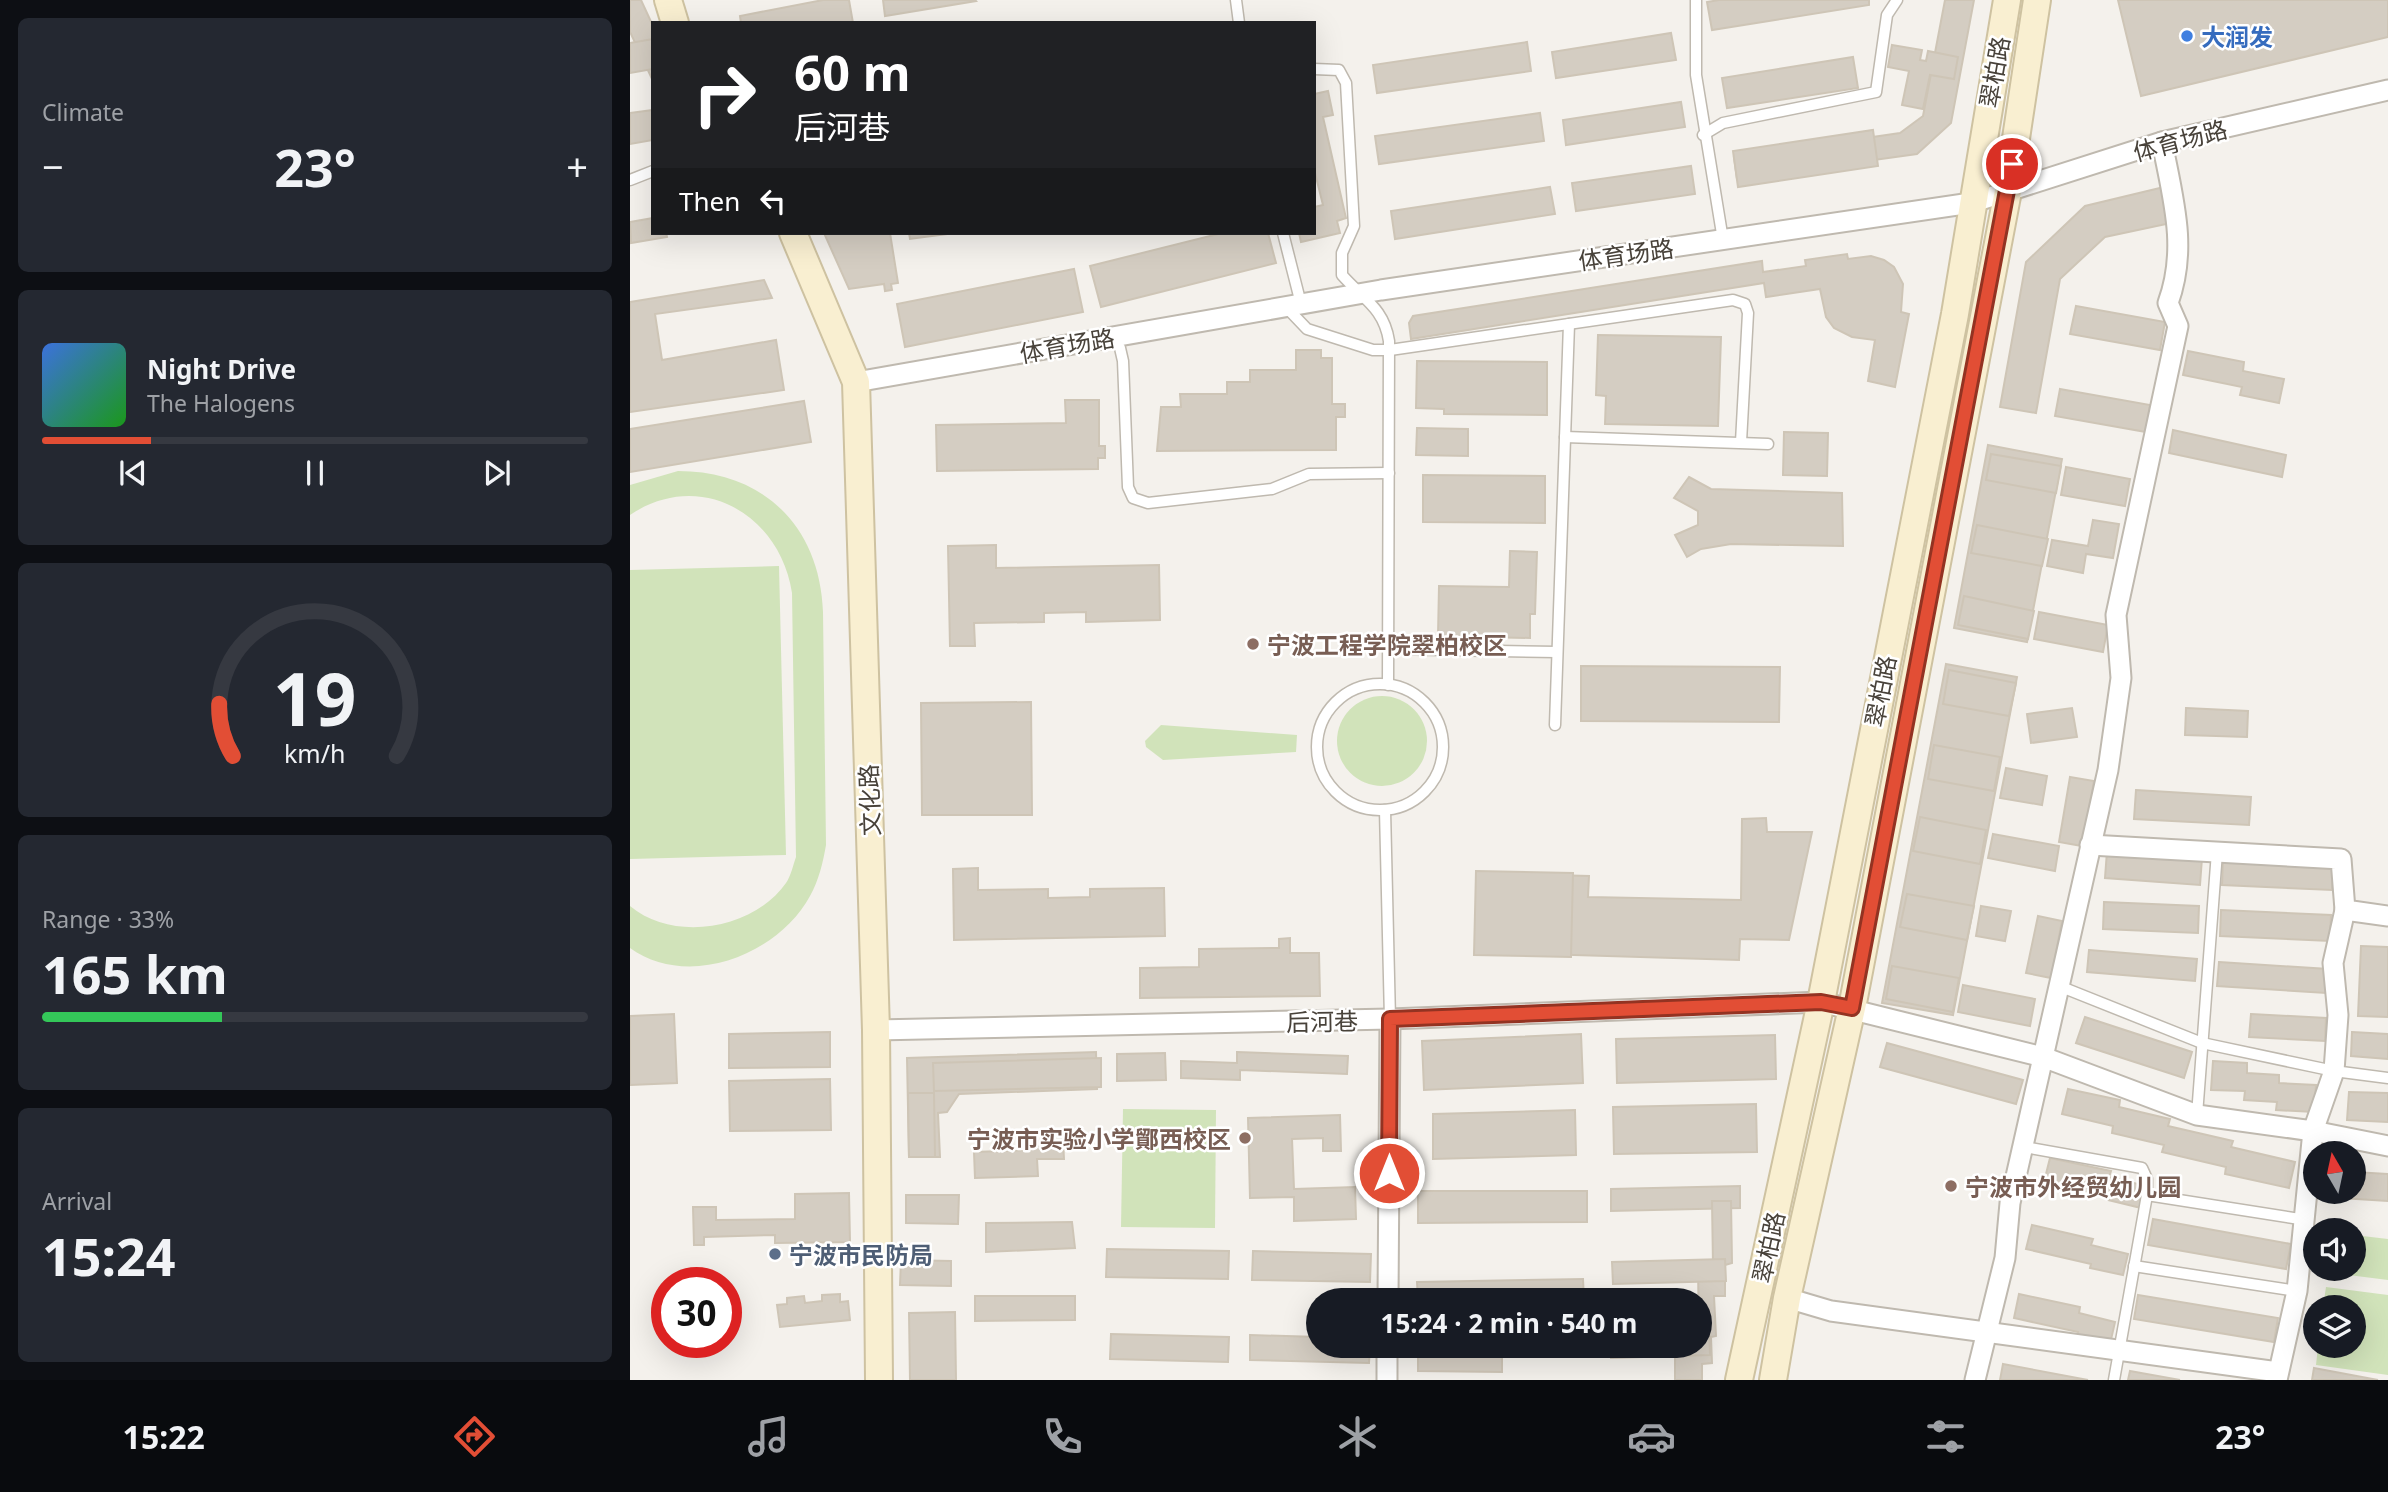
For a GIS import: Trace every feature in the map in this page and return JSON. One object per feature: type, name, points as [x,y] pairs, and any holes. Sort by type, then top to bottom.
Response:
[{"type":"main road","points":[[668,0],[674,21]]},
{"type":"main road","name":"翠柏路","points":[[1739,1380],[1821,1002],[1955,314],[1971,203],[2007,0]]},
{"type":"main road","name":"翠柏路","points":[[1773,1380],[1787,1298],[1852,1008],[2008,191],[2037,0]]},
{"type":"main road","name":"文化路","points":[[794,235],[856,382],[876,1030],[878,1380]]},
{"type":"street","name":"体育场路","points":[[856,382],[1358,294],[1971,203],[2162,142],[2388,90]]},
{"type":"street","points":[[1975,1380],[2005,1258],[2010,1203],[2108,770],[2121,678],[2116,615],[2178,326],[2168,303],[2178,275],[2179,228],[2162,142]]},
{"type":"street","points":[[2090,845],[2341,859],[2344,910],[2333,963],[2337,1016],[2334,1071],[2313,1131],[2306,1218]]},
{"type":"street","points":[[2344,910],[2388,916]]},
{"type":"street","name":"后河巷","points":[[876,1030],[1390,1019],[1821,1002],[2043,1058],[2197,1115],[2313,1131],[2388,1146]]},
{"type":"street","points":[[1388,1288],[1390,1019]]},
{"type":"street","points":[[1787,1298],[1831,1311],[2119,1349],[2278,1376],[2297,1291],[2303,1244]]},
{"type":"street","points":[[1387,1358],[1387,1380]]},
{"type":"lane","points":[[1236,0],[1239,21]]},
{"type":"lane","points":[[1696,0],[1696,75],[1703,135],[1723,240]]},
{"type":"lane","points":[[1703,135],[1723,123],[1876,92],[1887,15],[1897,0]]},
{"type":"lane","points":[[1316,69],[1339,70],[1346,83],[1354,226],[1351,238],[1342,253],[1342,275],[1358,294],[1379,311],[1387,324],[1390,350],[1388,685]]},
{"type":"lane","points":[[630,180],[651,172]]},
{"type":"lane","points":[[1283,235],[1293,305],[1307,329],[1373,350],[1390,350],[1733,300],[1745,304],[1748,313],[1741,442]]},
{"type":"lane","points":[[1555,725],[1569,324]]},
{"type":"lane","points":[[1112,337],[1120,348],[1123,361],[1128,487],[1133,498],[1149,503],[1272,489],[1309,474],[1389,472]]},
{"type":"lane","points":[[1565,437],[1768,444]]},
{"type":"lane","points":[[1388,649],[1557,652]]},
{"type":"lane","points":[[1388,685],[1407,691],[1428,706],[1440,729],[1443,754],[1435,779],[1426,790],[1404,805],[1385,810],[1364,808],[1339,796],[1323,775],[1316,750],[1321,725],[1335,703],[1356,689],[1388,685]]},
{"type":"lane","points":[[1385,810],[1390,1019]]},
{"type":"lane","points":[[2197,1115],[2217,852]]},
{"type":"lane","points":[[2059,986],[2202,1043],[2334,1071],[2388,1078]]},
{"type":"lane","points":[[2024,1147],[2142,1168],[2147,1179],[2147,1195],[2114,1380]]},
{"type":"lane","points":[[2147,1195],[2303,1220]]},
{"type":"lane","points":[[2134,1266],[2297,1291]]},
{"type":"green space","points":[[678,471],[709,474],[737,481],[761,493],[782,510],[798,530],[811,554],[819,582],[823,612],[826,845],[818,877],[810,896],[795,917],[777,935],[730,960],[704,966],[678,966],[653,960],[630,948],[630,906],[648,918],[668,924],[712,926],[754,911],[772,899],[788,880],[796,857],[792,593],[784,565],[771,541],[754,521],[733,507],[709,498],[683,496],[657,502],[630,515],[630,485]]},
{"type":"green space","points":[[779,566],[786,855],[630,859],[630,570]]},
{"type":"green space","points":[[1382,696],[1399,700],[1414,709],[1423,724],[1427,741],[1423,758],[1414,773],[1399,782],[1382,786],[1365,782],[1350,773],[1341,758],[1337,741],[1341,724],[1350,709],[1365,700]]},
{"type":"green space","points":[[1161,725],[1297,735],[1296,752],[1163,760],[1146,747],[1145,741]]},
{"type":"green space","points":[[1123,1109],[1216,1110],[1215,1228],[1121,1227]]},
{"type":"green space","points":[[2366,1236],[2388,1239],[2388,1280],[2366,1277]]},
{"type":"green space","points":[[2326,1287],[2388,1295],[2388,1375],[2316,1365],[2317,1358],[2366,1358],[2366,1295],[2325,1295]]},
{"type":"building","points":[[630,0],[641,0],[651,22],[651,77],[630,32]]},
{"type":"building","points":[[823,0],[849,0],[853,21],[741,21],[740,16]]},
{"type":"building","points":[[883,0],[975,0],[976,1],[885,16]]},
{"type":"building","points":[[1869,0],[1869,5],[1712,30],[1707,2]]},
{"type":"building","points":[[1945,0],[1974,0],[1951,123],[1917,154],[1737,179],[1734,157],[1900,133],[1923,116]]},
{"type":"building","points":[[2118,0],[2388,0],[2388,37],[2141,96]]},
{"type":"building","points":[[1671,33],[1676,60],[1556,78],[1552,52]]},
{"type":"building","points":[[651,39],[651,69],[630,73],[630,43]]},
{"type":"building","points":[[1527,42],[1531,71],[1377,93],[1373,65]]},
{"type":"building","points":[[1892,45],[1922,50],[1920,60],[1926,61],[1928,51],[1958,57],[1954,79],[1930,75],[1923,109],[1902,105],[1909,71],[1888,67]]},
{"type":"building","points":[[1853,57],[1858,88],[1727,108],[1722,78]]},
{"type":"building","points":[[1328,91],[1333,115],[1323,117],[1346,218],[1337,221],[1340,233],[1301,242],[1299,235],[1316,235],[1316,207],[1323,205],[1316,177],[1316,94]]},
{"type":"building","points":[[1681,102],[1685,127],[1566,145],[1563,120]]},
{"type":"building","points":[[651,110],[651,140],[630,144],[630,113]]},
{"type":"building","points":[[1540,113],[1544,141],[1379,164],[1375,136]]},
{"type":"building","points":[[1873,130],[1878,166],[1738,187],[1733,151]]},
{"type":"building","points":[[1691,166],[1695,194],[1576,211],[1572,183]]},
{"type":"building","points":[[1550,187],[1555,214],[1395,239],[1391,211]]},
{"type":"building","points":[[2164,187],[2171,223],[2105,237],[2060,279],[2036,413],[2000,407],[2026,262],[2085,206]]},
{"type":"building","points":[[651,218],[651,235],[667,237],[631,243],[630,222]]},
{"type":"building","points":[[825,235],[890,235],[898,283],[891,284],[892,290],[885,291],[884,284],[849,289]]},
{"type":"building","points":[[909,235],[940,235],[910,239]]},
{"type":"building","points":[[1214,235],[1269,235],[1276,263],[1101,307],[1090,266]]},
{"type":"building","points":[[1847,254],[1848,259],[1871,256],[1884,260],[1894,267],[1903,284],[1901,312],[1909,314],[1895,387],[1868,381],[1875,340],[1852,337],[1834,328],[1826,317],[1820,289],[1766,297],[1764,283],[1411,339],[1409,323],[1413,316],[1762,261],[1763,272],[1806,266],[1805,260]]},
{"type":"building","points":[[1074,269],[1083,312],[905,347],[897,304]]},
{"type":"building","points":[[764,280],[772,298],[655,314],[662,360],[776,340],[784,390],[630,412],[630,302]]},
{"type":"building","points":[[2076,306],[2165,322],[2160,350],[2070,334]]},
{"type":"building","points":[[1598,335],[1721,337],[1718,426],[1605,424],[1606,396],[1596,395]]},
{"type":"building","points":[[1296,350],[1321,350],[1321,358],[1332,358],[1332,404],[1345,404],[1345,417],[1336,417],[1336,450],[1157,451],[1161,407],[1181,407],[1180,394],[1227,394],[1227,382],[1250,382],[1250,370],[1296,370]]},
{"type":"building","points":[[2188,351],[2244,362],[2243,371],[2284,379],[2279,403],[2240,395],[2242,387],[2183,375]]},
{"type":"building","points":[[1417,361],[1547,362],[1547,415],[1444,414],[1444,409],[1416,408]]},
{"type":"building","points":[[2060,389],[2150,405],[2146,432],[2055,416]]},
{"type":"building","points":[[1065,400],[1099,400],[1099,446],[1105,446],[1105,458],[1098,458],[1098,469],[937,471],[936,425],[1066,423]]},
{"type":"building","points":[[804,401],[811,442],[630,472],[630,429]]},
{"type":"building","points":[[1417,428],[1468,429],[1468,456],[1416,455]]},
{"type":"building","points":[[2173,430],[2286,455],[2282,477],[2169,453]]},
{"type":"building","points":[[1784,432],[1828,433],[1827,476],[1783,475]]},
{"type":"building","points":[[1988,445],[2062,459],[2027,642],[1954,628]]},
{"type":"building","points":[[1991,454],[2061,466],[2056,493],[1986,480]]},
{"type":"building","points":[[2066,467],[2130,479],[2125,506],[2061,495]]},
{"type":"building","points":[[1423,475],[1545,476],[1545,523],[1423,522]]},
{"type":"building","points":[[1689,477],[1711,489],[1842,493],[1843,546],[1731,544],[1701,549],[1687,557],[1675,535],[1698,525],[1698,511],[1674,498]]},
{"type":"building","points":[[2093,520],[2119,524],[2113,558],[2086,554],[2083,573],[2047,566],[2052,540],[2088,546]]},
{"type":"building","points":[[1977,525],[2048,539],[2042,566],[1971,553]]},
{"type":"building","points":[[996,545],[996,568],[1159,565],[1160,620],[1086,622],[1086,612],[1044,613],[1044,622],[974,623],[975,646],[950,646],[948,546]]},
{"type":"building","points":[[1510,551],[1537,552],[1535,614],[1530,614],[1530,638],[1438,636],[1439,586],[1509,587]]},
{"type":"building","points":[[1964,596],[2034,611],[2028,639],[1958,625]]},
{"type":"building","points":[[2039,612],[2108,625],[2103,652],[2034,639]]},
{"type":"building","points":[[1946,664],[2017,677],[1953,1015],[1882,1003]]},
{"type":"building","points":[[1581,666],[1780,667],[1779,722],[1581,721]]},
{"type":"building","points":[[1949,670],[2016,683],[2009,716],[1943,704]]},
{"type":"building","points":[[1031,702],[1032,815],[922,815],[921,703]]},
{"type":"building","points":[[2072,708],[2077,737],[2031,743],[2027,714]]},
{"type":"building","points":[[2186,708],[2248,711],[2247,737],[2185,735]]},
{"type":"building","points":[[1934,745],[2000,757],[1994,791],[1928,779]]},
{"type":"building","points":[[2006,768],[2047,776],[2042,805],[2000,798]]},
{"type":"building","points":[[2070,777],[2094,781],[2082,846],[2059,842]]},
{"type":"building","points":[[2136,790],[2251,797],[2249,825],[2134,819]]},
{"type":"building","points":[[1920,817],[1986,830],[1980,864],[1913,851]]},
{"type":"building","points":[[1766,818],[1767,832],[1812,832],[1789,940],[1740,939],[1739,960],[1475,952],[1479,873],[1589,876],[1588,897],[1741,900],[1742,819]]},
{"type":"building","points":[[1993,834],[2059,846],[2055,871],[1988,858]]},
{"type":"building","points":[[2107,851],[2202,858],[2200,885],[2105,878]]},
{"type":"building","points":[[2223,860],[2333,866],[2332,890],[2222,885]]},
{"type":"building","points":[[978,868],[978,890],[1048,889],[1048,898],[1090,897],[1090,889],[1164,888],[1165,936],[954,940],[953,869]]},
{"type":"building","points":[[1476,871],[1573,873],[1571,957],[1474,955]]},
{"type":"building","points":[[1907,894],[1974,906],[1967,940],[1900,927]]},
{"type":"building","points":[[2104,902],[2199,906],[2198,933],[2103,929]]},
{"type":"building","points":[[1981,906],[2011,911],[2005,941],[1976,936]]},
{"type":"building","points":[[2221,910],[2331,915],[2330,941],[2220,936]]},
{"type":"building","points":[[2038,916],[2062,921],[2051,978],[2026,973]]},
{"type":"building","points":[[1290,938],[1290,953],[1319,953],[1320,996],[1140,998],[1140,968],[1199,967],[1199,949],[1279,948],[1279,939]]},
{"type":"building","points":[[2361,946],[2388,947],[2388,1017],[2358,1016]]},
{"type":"building","points":[[2089,950],[2197,959],[2195,981],[2087,972]]},
{"type":"building","points":[[2219,962],[2328,969],[2326,993],[2217,986]]},
{"type":"building","points":[[1892,966],[1959,978],[1953,1012],[1886,999]]},
{"type":"building","points":[[1963,985],[2035,999],[2030,1026],[1958,1012]]},
{"type":"building","points":[[674,1014],[677,1083],[630,1085],[630,1016]]},
{"type":"building","points":[[2251,1014],[2326,1018],[2325,1041],[2249,1037]]},
{"type":"building","points":[[2085,1017],[2192,1052],[2184,1078],[2076,1043]]},
{"type":"building","points":[[830,1032],[830,1067],[729,1068],[729,1034]]},
{"type":"building","points":[[2352,1032],[2388,1034],[2388,1059],[2351,1056]]},
{"type":"building","points":[[1581,1034],[1583,1083],[1424,1090],[1422,1041]]},
{"type":"building","points":[[1775,1035],[1776,1079],[1617,1083],[1616,1039]]},
{"type":"building","points":[[1887,1043],[2023,1080],[2016,1104],[1880,1067]]},
{"type":"building","points":[[1096,1052],[1097,1089],[959,1094],[947,1112],[938,1113],[940,1157],[909,1157],[907,1058]]},
{"type":"building","points":[[1237,1052],[1348,1056],[1347,1074],[1240,1070],[1240,1080],[1181,1078],[1181,1061],[1237,1063]]},
{"type":"building","points":[[1165,1053],[1166,1080],[1117,1081],[1117,1054]]},
{"type":"building","points":[[1101,1058],[1101,1087],[934,1091],[933,1063]]},
{"type":"building","points":[[2213,1061],[2247,1063],[2247,1073],[2279,1075],[2279,1083],[2316,1085],[2314,1112],[2276,1110],[2277,1102],[2244,1100],[2245,1091],[2211,1090]]},
{"type":"building","points":[[830,1079],[831,1130],[730,1131],[729,1081]]},
{"type":"building","points":[[2068,1089],[2120,1100],[2119,1107],[2170,1119],[2168,1126],[2233,1141],[2231,1147],[2295,1162],[2289,1188],[2225,1174],[2226,1167],[2162,1152],[2164,1145],[2112,1133],[2113,1126],[2062,1114]]},
{"type":"building","points":[[2349,1092],[2388,1093],[2388,1122],[2347,1120]]},
{"type":"building","points":[[908,1093],[934,1093],[935,1157],[909,1157]]},
{"type":"building","points":[[1756,1104],[1757,1152],[1614,1154],[1613,1107]]},
{"type":"building","points":[[1575,1110],[1576,1155],[1433,1159],[1433,1114]]},
{"type":"building","points":[[1340,1115],[1341,1151],[1323,1151],[1323,1138],[1292,1139],[1294,1189],[1355,1187],[1356,1219],[1294,1221],[1294,1197],[1250,1198],[1248,1118]]},
{"type":"building","points":[[1063,1140],[1064,1159],[1037,1159],[1038,1176],[975,1178],[974,1152],[1031,1150],[1031,1141]]},
{"type":"building","points":[[2050,1158],[2111,1171],[2109,1177],[2146,1186],[2141,1208],[2108,1200],[2109,1196],[2044,1182]]},
{"type":"building","points":[[2366,1173],[2388,1174],[2388,1201],[2366,1200]]},
{"type":"building","points":[[1740,1186],[1740,1208],[1611,1211],[1611,1189]]},
{"type":"building","points":[[1418,1191],[1587,1191],[1587,1222],[1418,1223]]},
{"type":"building","points":[[849,1193],[850,1242],[775,1243],[775,1235],[704,1237],[704,1245],[694,1245],[693,1207],[716,1207],[716,1220],[795,1219],[795,1194]]},
{"type":"building","points":[[906,1195],[959,1195],[958,1224],[906,1223]]},
{"type":"building","points":[[1712,1201],[1731,1201],[1732,1263],[1725,1265],[1725,1296],[1714,1296],[1716,1336],[1712,1337],[1712,1288],[1698,1288],[1698,1265],[1713,1265]]},
{"type":"building","points":[[2153,1219],[2291,1244],[2286,1269],[2148,1245]]},
{"type":"building","points":[[1072,1222],[1075,1248],[986,1252],[986,1223]]},
{"type":"building","points":[[2032,1225],[2093,1239],[2091,1245],[2128,1254],[2123,1275],[2090,1268],[2091,1264],[2026,1249]]},
{"type":"building","points":[[1107,1249],[1229,1251],[1228,1279],[1106,1277]]},
{"type":"building","points":[[1253,1251],[1371,1254],[1370,1282],[1252,1280]]},
{"type":"building","points":[[1725,1259],[1726,1281],[1613,1284],[1612,1262]]},
{"type":"building","points":[[901,1260],[951,1261],[951,1286],[900,1285]]},
{"type":"building","points":[[1583,1279],[1583,1288],[1417,1288],[1417,1282]]},
{"type":"building","points":[[840,1294],[840,1302],[848,1301],[850,1320],[780,1327],[777,1305],[787,1304],[787,1298],[804,1296],[805,1303],[822,1301],[822,1295]]},
{"type":"building","points":[[2019,1294],[2080,1307],[2079,1313],[2115,1322],[2110,1344],[2077,1336],[2078,1332],[2014,1318]]},
{"type":"building","points":[[2138,1295],[2278,1318],[2274,1342],[2134,1319]]},
{"type":"building","points":[[975,1296],[1075,1296],[1075,1320],[975,1321]]},
{"type":"building","points":[[955,1312],[956,1380],[910,1380],[909,1313]]},
{"type":"building","points":[[1111,1334],[1229,1337],[1228,1362],[1110,1359]]},
{"type":"building","points":[[1250,1335],[1306,1337],[1306,1358],[1369,1358],[1369,1363],[1250,1360]]},
{"type":"building","points":[[1418,1358],[1502,1358],[1502,1372],[1418,1371]]},
{"type":"building","points":[[1675,1358],[1712,1358],[1712,1363],[1702,1364],[1702,1380],[1675,1380]]},
{"type":"building","points":[[2003,1364],[2088,1380],[2000,1380]]},
{"type":"building","points":[[2314,1368],[2378,1380],[2312,1380]]},
{"type":"building","points":[[2130,1371],[2180,1380],[2128,1380]]},
{"type":"place","name":"大润发","points":[[2187,36]]},
{"type":"place","name":"宁波工程学院翠柏校区","points":[[1253,644]]},
{"type":"place","name":"宁波市实验小学鄮西校区","points":[[1245,1138]]},
{"type":"place","name":"宁波市外经贸幼儿园","points":[[1951,1186]]},
{"type":"place","name":"宁波市民防局","points":[[775,1254]]},
{"type":"route","points":[[1389,1173],[1390,1019],[1821,1002],[1852,1008],[2012,164]]}]
